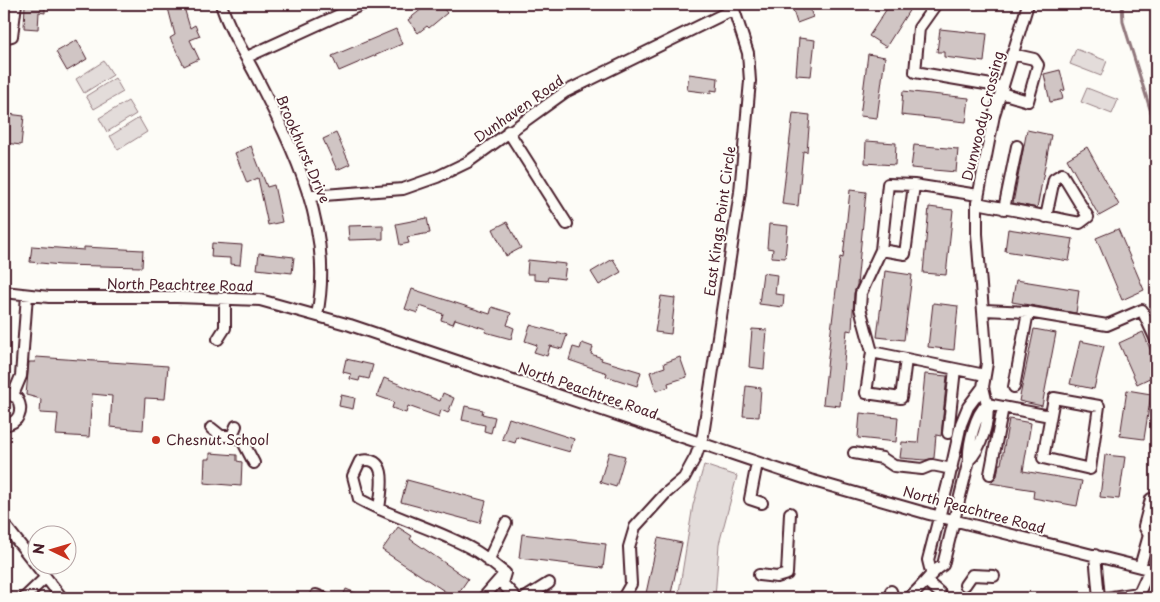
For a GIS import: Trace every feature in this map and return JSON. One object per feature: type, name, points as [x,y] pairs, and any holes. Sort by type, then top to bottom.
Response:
[{"type":"street","name":"Brookhurst Drive","points":[[221,4],[276,115],[310,196],[321,242],[322,275],[317,315]]},
{"type":"street","points":[[247,57],[364,4]]},
{"type":"street","points":[[936,4],[919,28],[915,72],[1002,90],[1028,101],[1038,65],[1034,58],[1012,54]]},
{"type":"street","name":"Dunwoody Crossing","points":[[908,598],[942,565],[969,460],[975,454],[989,413],[983,387],[987,363],[984,310],[976,234],[978,199],[1002,90],[1028,4]]},
{"type":"street","name":"Dunhaven Road","points":[[310,196],[403,189],[468,162],[508,131],[565,92],[733,6]]},
{"type":"street","name":"East Kings Point Circle","points":[[623,598],[631,584],[629,547],[635,527],[659,500],[684,478],[700,445],[740,192],[750,80],[748,53],[733,13],[733,6]]},
{"type":"street","points":[[4,8],[16,8],[8,37]]},
{"type":"street","points":[[508,131],[567,224]]},
{"type":"street","points":[[1004,209],[1017,146]]},
{"type":"street","points":[[906,359],[901,398],[866,393],[872,352],[860,308],[861,293],[881,250],[888,184],[914,185],[978,199],[1004,209],[1080,223],[1088,217],[1062,174],[1054,178],[1046,216]]},
{"type":"street","points":[[881,250],[905,254],[914,185]]},
{"type":"street","name":"North Peachtree Road","points":[[4,292],[50,297],[260,300],[317,315],[700,445],[940,517],[1149,569]]},
{"type":"street","points":[[4,425],[14,422],[20,414],[20,403],[8,393],[21,376],[27,294]]},
{"type":"street","points":[[218,339],[225,328],[225,298]]},
{"type":"street","points":[[984,310],[1028,312],[1108,325],[1142,310],[1156,340]]},
{"type":"street","points":[[1014,387],[1028,312]]},
{"type":"street","points":[[872,352],[985,375]]},
{"type":"street","points":[[948,433],[955,369]]},
{"type":"street","name":"Dunwoody Crossing","points":[[929,576],[928,560],[958,440],[968,432],[975,407],[975,399],[983,387]]},
{"type":"street","points":[[1054,398],[1099,406],[1090,469],[1043,458],[1050,416],[1054,398]]},
{"type":"street","points":[[987,404],[1050,416]]},
{"type":"street","points":[[990,474],[1003,407]]},
{"type":"street","points":[[211,428],[221,436],[234,431],[242,440],[254,463]]},
{"type":"street","points":[[854,453],[882,458],[894,466],[922,469],[932,465],[952,469]]},
{"type":"street","points":[[757,462],[750,499],[762,503]]},
{"type":"street","points":[[1104,598],[1140,595],[1149,569],[1153,536],[1144,526],[1151,499],[1156,500]]},
{"type":"street","points":[[375,507],[474,550],[505,573]]},
{"type":"street","points":[[758,575],[777,577],[786,574],[790,513]]},
{"type":"street","points":[[488,561],[506,522]]},
{"type":"street","points":[[4,524],[45,578],[56,596]]},
{"type":"street","points":[[1095,555],[1099,598]]},
{"type":"street","points":[[483,598],[505,573]]},
{"type":"street","points":[[505,573],[502,583],[516,598]]},
{"type":"street","points":[[965,585],[972,575],[994,576]]},
{"type":"street","points":[[929,576],[940,593]]},
{"type":"street","points":[[25,598],[45,578]]},
{"type":"street","points":[[525,598],[549,583]]},
{"type":"shaded area","points":[[1076,49],[1107,61],[1101,76],[1070,64]]},
{"type":"shaded area","points":[[104,61],[113,75],[84,93],[76,79]]},
{"type":"shaded area","points":[[115,78],[123,92],[94,109],[86,96]]},
{"type":"shaded area","points":[[1087,88],[1118,100],[1112,114],[1081,102]]},
{"type":"shaded area","points":[[128,101],[136,114],[107,132],[99,118]]},
{"type":"shaded area","points":[[139,118],[147,132],[118,150],[110,136]]},
{"type":"shaded area","points":[[704,465],[737,476],[719,544],[715,598],[678,598],[693,505]]},
{"type":"building","points":[[25,4],[45,4],[45,13],[39,12],[38,29],[24,28]]},
{"type":"building","points":[[167,4],[183,4],[190,28],[195,25],[200,36],[190,40],[199,59],[184,66],[170,38],[175,35]]},
{"type":"building","points":[[428,4],[440,4],[447,13],[429,28],[427,26],[418,33],[408,20]]},
{"type":"building","points":[[791,4],[808,4],[813,17],[797,23]]},
{"type":"building","points":[[890,4],[901,4],[910,9],[886,47],[869,36]]},
{"type":"building","points":[[396,29],[402,44],[339,71],[332,56]]},
{"type":"building","points":[[940,29],[987,34],[984,62],[944,57],[944,52],[937,52]]},
{"type":"building","points":[[799,38],[815,40],[811,76],[796,75]]},
{"type":"building","points":[[77,40],[87,59],[67,71],[56,52]]},
{"type":"building","points":[[868,54],[885,57],[877,118],[860,116]]},
{"type":"building","points":[[1060,70],[1065,90],[1061,91],[1063,99],[1050,102],[1044,74]]},
{"type":"building","points":[[689,74],[718,78],[717,91],[711,90],[711,93],[687,90]]},
{"type":"building","points":[[903,91],[969,98],[966,122],[901,115]]},
{"type":"building","points":[[793,113],[810,115],[807,152],[803,151],[798,206],[782,204]]},
{"type":"building","points":[[8,114],[24,116],[21,145],[5,143]]},
{"type":"building","points":[[1027,130],[1051,135],[1037,208],[1013,203]]},
{"type":"building","points":[[336,133],[350,164],[337,170],[323,139]]},
{"type":"building","points":[[866,141],[896,143],[895,165],[865,163]]},
{"type":"building","points":[[914,145],[958,149],[956,172],[911,168]]},
{"type":"building","points":[[251,146],[267,187],[274,185],[282,222],[268,225],[258,178],[247,183],[235,153]]},
{"type":"building","points":[[1087,147],[1119,205],[1099,216],[1067,159]]},
{"type":"building","points":[[850,190],[866,192],[857,285],[854,293],[852,331],[847,330],[840,406],[823,404],[840,257],[843,258]]},
{"type":"building","points":[[929,207],[953,210],[946,275],[923,273]]},
{"type":"building","points":[[427,218],[430,233],[407,237],[409,243],[400,245],[396,224]]},
{"type":"building","points":[[507,222],[521,248],[506,256],[493,229]]},
{"type":"building","points":[[769,224],[788,226],[785,258],[772,257],[773,249],[767,248]]},
{"type":"building","points":[[383,225],[383,239],[349,240],[348,226]]},
{"type":"building","points":[[1008,229],[1073,239],[1069,261],[1005,251]]},
{"type":"building","points":[[1118,229],[1144,290],[1122,300],[1096,238]]},
{"type":"building","points":[[212,243],[242,245],[240,265],[230,264],[230,258],[211,257]]},
{"type":"building","points":[[32,246],[84,250],[84,247],[143,250],[142,267],[61,265],[30,262]]},
{"type":"building","points":[[259,253],[294,257],[292,273],[257,269]]},
{"type":"building","points":[[613,259],[621,272],[599,285],[591,272]]},
{"type":"building","points":[[528,260],[566,264],[564,279],[548,277],[547,281],[534,280],[534,274],[527,274]]},
{"type":"building","points":[[885,271],[912,275],[904,340],[877,337]]},
{"type":"building","points":[[763,273],[777,275],[775,294],[784,295],[783,307],[759,304]]},
{"type":"building","points":[[1016,280],[1079,290],[1076,313],[1012,302]]},
{"type":"building","points":[[412,289],[490,314],[492,307],[511,313],[507,325],[514,328],[511,339],[485,332],[486,329],[455,319],[453,324],[441,320],[443,314],[420,306],[418,313],[405,309]]},
{"type":"building","points":[[661,296],[675,298],[671,334],[655,332]]},
{"type":"building","points":[[933,303],[958,306],[954,350],[928,347]]},
{"type":"building","points":[[530,325],[567,335],[562,349],[550,346],[547,356],[534,352],[537,345],[525,341]]},
{"type":"building","points":[[752,329],[767,330],[764,369],[749,367]]},
{"type":"building","points":[[1034,329],[1056,333],[1042,406],[1019,401]]},
{"type":"building","points":[[1143,332],[1156,363],[1156,375],[1137,384],[1119,343]]},
{"type":"building","points":[[1080,341],[1104,346],[1094,389],[1070,384]]},
{"type":"building","points":[[582,343],[593,347],[591,354],[602,358],[601,360],[641,372],[637,386],[606,376],[607,373],[569,360],[573,347],[580,349]]},
{"type":"building","points":[[36,357],[168,366],[165,399],[145,398],[143,430],[110,427],[112,396],[92,394],[89,437],[56,435],[58,414],[40,413],[41,399],[26,395],[29,362],[35,362]]},
{"type":"building","points":[[680,357],[687,377],[668,383],[669,387],[656,391],[650,372],[665,367],[664,363]]},
{"type":"building","points":[[346,359],[373,365],[369,379],[360,377],[359,381],[350,379],[351,374],[343,372]]},
{"type":"building","points":[[925,374],[947,376],[941,436],[936,435],[934,458],[925,460],[900,458],[902,442],[918,443]]},
{"type":"building","points":[[384,378],[440,401],[443,393],[454,398],[448,413],[441,410],[439,417],[408,406],[406,413],[392,408],[394,402],[377,396]]},
{"type":"building","points":[[746,386],[761,388],[759,417],[743,416]]},
{"type":"building","points":[[1127,390],[1151,394],[1144,439],[1120,436]]},
{"type":"building","points":[[341,395],[355,398],[353,409],[339,406]]},
{"type":"building","points":[[465,406],[483,410],[482,414],[495,417],[491,433],[484,431],[485,425],[462,420]]},
{"type":"building","points":[[860,413],[898,417],[896,442],[858,438]]},
{"type":"building","points":[[509,418],[574,439],[570,452],[517,437],[515,443],[502,439]]},
{"type":"building","points":[[1009,419],[1031,423],[1023,471],[1082,481],[1077,506],[1033,498],[1034,490],[990,483],[997,476],[999,464],[1001,464]]},
{"type":"building","points":[[609,452],[625,456],[616,487],[600,482]]},
{"type":"building","points":[[210,453],[237,455],[237,461],[242,462],[241,486],[204,483],[205,459],[210,459]]},
{"type":"building","points":[[1105,455],[1125,457],[1119,499],[1100,497]]},
{"type":"building","points":[[407,480],[486,501],[480,523],[401,502]]},
{"type":"building","points":[[398,527],[412,536],[410,539],[468,579],[455,598],[382,550]]},
{"type":"building","points":[[522,534],[606,544],[603,568],[519,558]]},
{"type":"building","points":[[658,538],[682,543],[670,598],[645,598]]},
{"type":"building","points":[[346,589],[368,598],[342,598]]},
{"type":"waterway","points":[[1122,4],[1123,22],[1156,128]]},
{"type":"place","name":"Chesnut School","points":[[156,440]]}]
